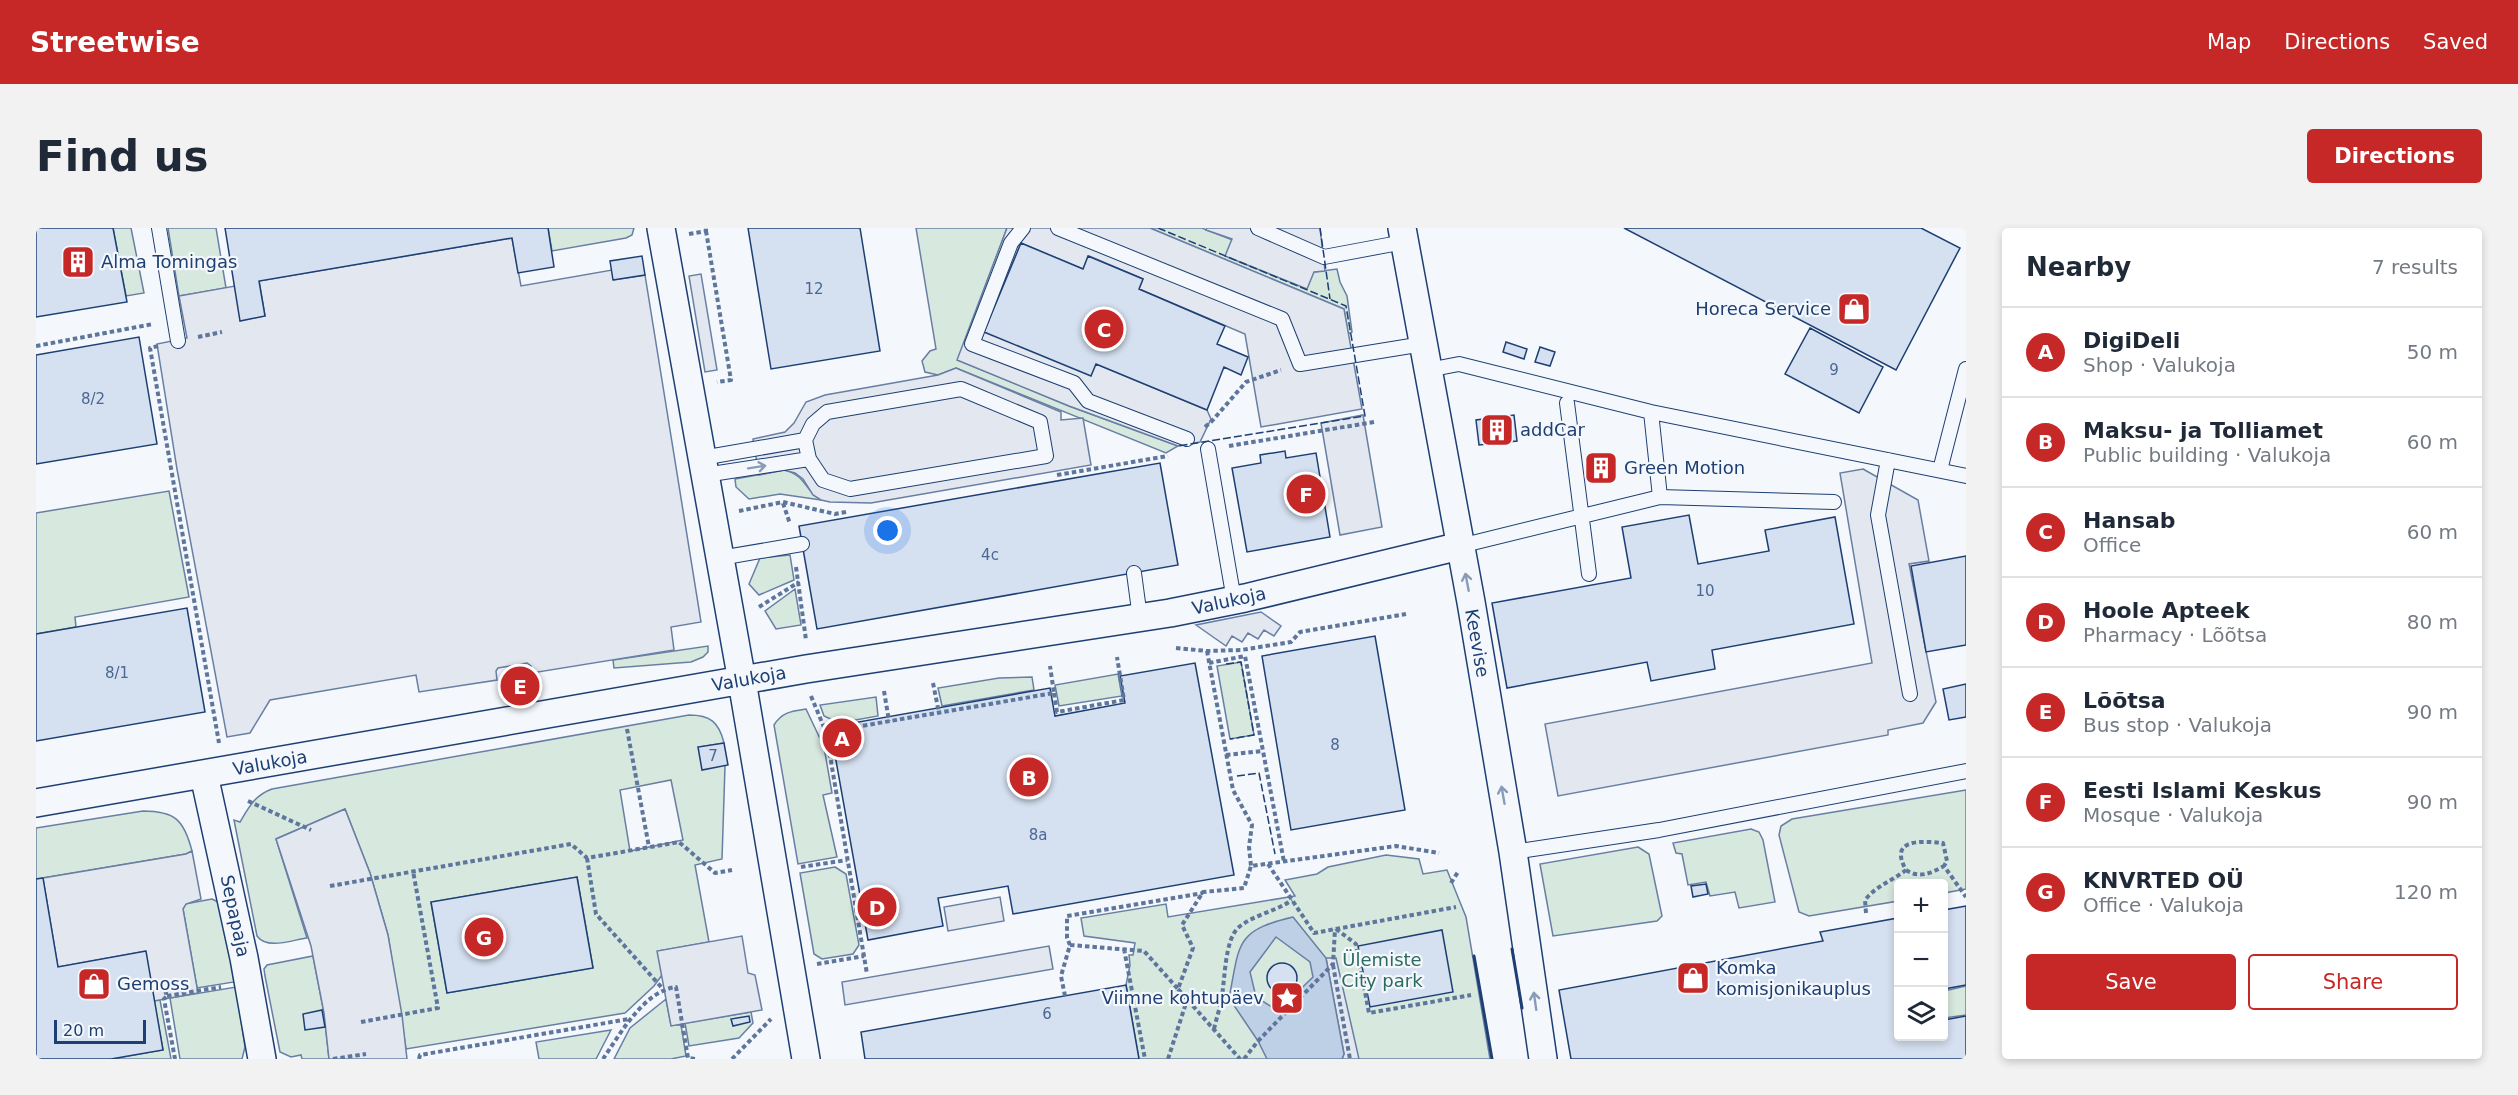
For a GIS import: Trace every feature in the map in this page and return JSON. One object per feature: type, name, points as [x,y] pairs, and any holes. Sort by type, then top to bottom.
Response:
[{"type":"street","points":[[671,232],[689,386],[806,1059]]},
{"type":"street","name":"Keevise","points":[[1403,235],[1513,852],[1543,1059]]},
{"type":"street","name":"Valukoja","points":[[36,803],[742,681],[1140,618],[1234,600],[1460,546]]},
{"type":"street","name":"Sepapaja","points":[[204,775],[248,981],[261,1059]]},
{"type":"lane","points":[[159,228],[174,342]]},
{"type":"lane","points":[[1023,228],[1011,243],[972,344],[1074,383],[1088,400],[1187,439]]},
{"type":"lane","points":[[1058,228],[1282,319],[1300,364],[1426,357],[1651,412],[1966,476]]},
{"type":"lane","points":[[1258,228],[1324,257],[1403,235]]},
{"type":"lane","points":[[1940,470],[1966,369]]},
{"type":"lane","points":[[961,389],[1040,422],[1046,456],[850,489],[823,480],[809,459],[805,440],[813,424],[827,412],[961,389]]},
{"type":"lane","points":[[1567,403],[1589,574]]},
{"type":"lane","points":[[1651,412],[1660,497]]},
{"type":"lane","points":[[704,467],[805,440]]},
{"type":"lane","points":[[1208,449],[1234,600]]},
{"type":"lane","points":[[704,467],[809,459]]},
{"type":"lane","points":[[1888,460],[1878,514],[1910,694]]},
{"type":"lane","points":[[1460,546],[1660,497],[1834,502]]},
{"type":"lane","points":[[720,558],[798,545]]},
{"type":"lane","points":[[1134,573],[1140,618]]},
{"type":"lane","points":[[1513,852],[1659,830],[1966,771]]},
{"type":"path","points":[[671,232],[706,229],[730,380],[689,386]]},
{"type":"path","points":[[36,346],[162,323],[174,342]]},
{"type":"path","points":[[220,749],[150,348],[222,332]]},
{"type":"path","points":[[1187,439],[1212,421],[1246,381],[1300,364]]},
{"type":"path","points":[[783,502],[798,545],[799,582],[807,635],[806,644]]},
{"type":"path","points":[[754,609],[799,582]]},
{"type":"path","points":[[1176,648],[1207,651],[1241,650],[1291,642],[1300,632],[1406,614]]},
{"type":"path","points":[[1065,996],[1062,976],[1070,945],[1067,938],[1067,916],[1203,892],[1244,888],[1251,866],[1249,847],[1252,825],[1233,790],[1207,651]]},
{"type":"path","points":[[1209,663],[1245,656],[1284,862]]},
{"type":"path","points":[[1050,666],[1057,712],[1124,700],[1117,657]]},
{"type":"path","points":[[933,683],[939,713]]},
{"type":"path","points":[[884,691],[889,721]]},
{"type":"path","points":[[826,732],[1054,693]]},
{"type":"path","points":[[811,694],[826,732],[867,974]]},
{"type":"path","points":[[623,702],[649,847]]},
{"type":"path","points":[[1226,755],[1263,751]]},
{"type":"path","points":[[248,801],[310,830]]},
{"type":"path","points":[[587,858],[679,842],[715,873],[732,870]]},
{"type":"path","points":[[1911,842],[1943,843],[1947,861],[1944,866],[1921,875],[1914,875],[1906,870],[1901,852],[1911,842]]},
{"type":"path","points":[[330,886],[571,844],[587,858],[596,914],[663,989]]},
{"type":"path","points":[[1251,866],[1396,846],[1439,853]]},
{"type":"path","points":[[794,869],[848,860]]},
{"type":"path","points":[[1268,864],[1314,933],[1456,907]]},
{"type":"path","points":[[1944,866],[1966,897]]},
{"type":"path","points":[[1866,913],[1865,900],[1869,895],[1882,883],[1906,870]]},
{"type":"path","points":[[361,1022],[438,1008],[413,871]]},
{"type":"path","points":[[1451,884],[1458,872]]},
{"type":"path","points":[[1178,989],[1192,948],[1182,925],[1203,892]]},
{"type":"path","points":[[1214,1029],[1221,1002],[1228,951],[1236,929],[1254,918],[1279,909],[1292,900]]},
{"type":"path","points":[[1335,929],[1333,964],[1350,1059]]},
{"type":"path","points":[[1335,929],[1356,944],[1369,1013],[1471,995]]},
{"type":"path","points":[[1070,945],[1144,951],[1242,1059],[1333,964]]},
{"type":"path","points":[[1124,949],[1145,1059]]},
{"type":"path","points":[[811,965],[864,956]]},
{"type":"path","points":[[167,996],[248,981]]},
{"type":"path","points":[[603,1059],[629,1019],[663,989],[676,987],[688,1058]]},
{"type":"path","points":[[165,990],[167,996],[164,999],[175,1059]]},
{"type":"path","points":[[1168,1059],[1187,1000]]},
{"type":"path","points":[[419,1059],[420,1055],[629,1019]]},
{"type":"path","points":[[732,1059],[765,1025]]},
{"type":"path","points":[[333,1059],[366,1054]]},
{"type":"path","points":[[682,1059],[696,1059]]},
{"type":"green space","points":[[113,228],[131,228],[144,293],[126,296]]},
{"type":"green space","points":[[168,228],[216,228],[226,288],[179,296]]},
{"type":"green space","points":[[548,228],[634,228],[632,235],[626,238],[552,251]]},
{"type":"green space","points":[[916,228],[1007,228],[958,360],[1069,406],[1178,446],[1166,453],[956,368],[938,375],[925,372],[922,361],[930,351],[936,349]]},
{"type":"green space","points":[[1150,228],[1202,228],[1314,272],[1337,269],[1347,296],[1352,332],[1348,334],[1344,309]]},
{"type":"green space","points":[[784,470],[797,475],[821,500],[780,494],[749,499],[736,487],[735,479]]},
{"type":"green space","points":[[169,491],[189,597],[75,617],[76,627],[36,634],[36,513]]},
{"type":"green space","points":[[790,555],[794,580],[759,595],[749,584],[760,558]]},
{"type":"green space","points":[[795,589],[801,625],[776,629],[765,611]]},
{"type":"green space","points":[[708,646],[708,652],[703,657],[691,662],[614,668],[613,660]]},
{"type":"green space","points":[[1241,662],[1254,735],[1230,739],[1217,666]]},
{"type":"green space","points":[[1118,674],[1122,696],[1059,706],[1055,685]]},
{"type":"green space","points":[[1032,677],[1034,690],[942,706],[938,688],[999,678]]},
{"type":"green space","points":[[876,697],[878,716],[839,723],[824,716],[820,705]]},
{"type":"green space","points":[[806,709],[824,747],[832,793],[823,795],[837,857],[798,864],[774,725],[784,715]]},
{"type":"green space","points":[[689,715],[703,716],[716,725],[724,743],[699,747],[725,766],[722,859],[695,865],[709,942],[658,951],[662,975],[654,986],[625,1013],[406,1049],[388,935],[370,873],[345,809],[276,839],[307,938],[273,943],[261,940],[257,936],[234,820],[240,822],[257,798],[272,789]],"holes":[[[671,780],[683,840],[630,851],[620,790]],[[577,877],[593,968],[447,993],[431,902]]]},
{"type":"green space","points":[[1966,790],[1966,889],[1948,892],[1948,879],[1894,879],[1894,902],[1809,916],[1799,912],[1779,835],[1781,826],[1792,819]]},
{"type":"green space","points":[[143,811],[163,813],[176,819],[189,840],[192,851],[186,854],[36,879],[36,828]]},
{"type":"green space","points":[[1751,829],[1759,832],[1763,840],[1775,902],[1739,908],[1735,892],[1710,896],[1706,882],[1688,885],[1682,854],[1676,853],[1673,843]]},
{"type":"green space","points":[[1638,847],[1649,854],[1662,916],[1657,921],[1553,936],[1540,864]]},
{"type":"green space","name":"Ülemiste City park","points":[[1386,855],[1419,859],[1423,874],[1447,870],[1466,917],[1490,1059],[1139,1059],[1126,985],[1130,965],[1129,955],[1133,955],[1135,943],[1084,936],[1081,918],[1166,904],[1168,917],[1295,896],[1285,880],[1317,874],[1328,867]]},
{"type":"green space","points":[[835,867],[846,874],[859,945],[853,954],[822,959],[814,954],[800,873]]},
{"type":"green space","points":[[212,899],[223,907],[234,982],[197,988],[183,909],[185,904]]},
{"type":"green space","points":[[313,956],[324,1013],[329,1059],[302,1059],[301,1055],[291,1057],[280,1052],[265,976],[264,969],[267,965]]},
{"type":"green space","points":[[1966,986],[1966,1015],[1948,1017],[1948,990]]},
{"type":"green space","points":[[236,987],[245,1047],[242,1059],[180,1059],[170,998]]},
{"type":"green space","points":[[666,999],[671,1025],[681,1025],[686,1056],[671,1059],[614,1059],[630,1028]]},
{"type":"green space","points":[[160,1000],[171,1059],[111,1059],[163,1050],[154,1001]]},
{"type":"green space","points":[[751,1012],[753,1023],[739,1038],[689,1046],[685,1023]]},
{"type":"green space","points":[[611,1030],[596,1059],[539,1059],[536,1042]]},
{"type":"shaded area","points":[[1007,228],[1150,228],[1344,309],[1362,409],[1261,427],[1245,334],[1139,289],[1143,279],[1089,256],[1083,269],[1021,243],[1096,364],[1207,410],[1211,419],[1200,442],[1178,446],[1069,406],[957,360]]},
{"type":"shaded area","points":[[1207,228],[1320,228],[1325,271],[1314,272],[1307,289],[1225,256],[1232,239],[1206,230]]},
{"type":"shaded area","points":[[512,238],[521,286],[612,270],[614,280],[645,275],[701,622],[671,627],[674,650],[532,673],[531,666],[527,663],[498,668],[497,680],[419,692],[416,675],[270,700],[250,733],[227,737],[177,469],[157,344],[187,338],[179,296],[235,286],[241,320],[265,316],[259,281]]},
{"type":"shaded area","points":[[701,274],[717,370],[705,372],[689,276]]},
{"type":"shaded area","points":[[956,368],[1061,412],[1061,420],[1083,418],[1091,465],[871,503],[821,500],[813,495],[803,479],[795,473],[784,470],[759,475],[753,439],[785,432],[794,423],[806,402],[825,395],[938,375]]},
{"type":"shaded area","points":[[1363,415],[1382,527],[1340,535],[1321,423]]},
{"type":"shaded area","points":[[1863,469],[1918,500],[1929,561],[1909,564],[1936,702],[1923,723],[1888,730],[1888,735],[1558,796],[1545,724],[1872,663],[1840,473]]},
{"type":"shaded area","points":[[1261,612],[1281,626],[1274,636],[1264,630],[1258,639],[1248,633],[1242,642],[1232,636],[1226,646],[1196,625]]},
{"type":"shaded area","points":[[345,809],[370,873],[388,935],[407,1059],[329,1059],[324,1013],[311,946],[276,839]]},
{"type":"shaded area","points":[[192,851],[201,899],[186,904],[183,909],[198,993],[154,1001],[145,951],[58,967],[43,878],[186,854]]},
{"type":"shaded area","points":[[1000,897],[1004,921],[948,931],[944,907]]},
{"type":"shaded area","points":[[742,936],[748,973],[755,975],[762,1010],[671,1026],[657,951]]},
{"type":"shaded area","points":[[1049,946],[1053,969],[845,1005],[842,982]]},
{"type":"shaded area","points":[[1326,958],[1336,958],[1359,1059],[1342,1059],[1344,1054]]},
{"type":"water","points":[[1293,917],[1326,958],[1344,1054],[1342,1059],[1267,1059],[1258,1041],[1229,998],[1235,965],[1243,942],[1260,928]],"holes":[[[1276,937],[1310,962],[1313,977],[1278,1011],[1256,997],[1250,972]]]},
{"type":"building","name":"Alma Tomingas","points":[[36,228],[113,228],[127,302],[36,317]]},
{"type":"building","points":[[225,228],[548,228],[554,267],[518,273],[512,238],[259,281],[265,316],[240,321]]},
{"type":"building","points":[[748,228],[860,228],[880,351],[771,369]]},
{"type":"building","name":"Horeca Service","points":[[1624,228],[1921,228],[1960,248],[1896,370]]},
{"type":"building","points":[[1021,243],[1083,269],[1088,256],[1143,279],[1139,289],[1225,326],[1217,344],[1248,357],[1241,375],[1224,367],[1207,410],[1096,364],[1091,376],[984,332]]},
{"type":"building","points":[[642,256],[645,275],[613,280],[610,261]]},
{"type":"building","points":[[1810,328],[1883,367],[1859,413],[1785,374]]},
{"type":"building","points":[[139,337],[157,444],[36,464],[36,355]]},
{"type":"building","points":[[1506,342],[1527,349],[1524,359],[1503,352]]},
{"type":"building","points":[[1540,347],[1555,352],[1550,366],[1535,362]]},
{"type":"building","name":"addCar","points":[[1514,415],[1517,441],[1479,445],[1476,420]]},
{"type":"building","points":[[1285,451],[1286,458],[1316,453],[1330,537],[1247,552],[1232,468],[1261,463],[1260,455]]},
{"type":"building","name":"Green Motion","points":[[1607,455],[1611,479],[1594,482],[1590,458]]},
{"type":"building","points":[[1160,463],[1178,565],[817,629],[799,526]]},
{"type":"building","points":[[1689,515],[1698,564],[1769,551],[1765,530],[1835,517],[1854,624],[1712,650],[1715,669],[1651,681],[1647,662],[1507,688],[1492,603],[1631,578],[1622,527]]},
{"type":"building","points":[[1966,556],[1966,645],[1926,652],[1911,566]]},
{"type":"building","points":[[187,608],[205,712],[36,741],[36,634]]},
{"type":"building","points":[[1375,636],[1405,810],[1291,830],[1262,656]]},
{"type":"building","points":[[1195,663],[1234,875],[1013,914],[1008,886],[938,898],[943,926],[868,940],[830,727],[1050,688],[1055,716],[1125,703],[1120,676]]},
{"type":"building","points":[[1966,684],[1966,717],[1949,720],[1943,689]]},
{"type":"building","points":[[724,743],[728,765],[702,770],[698,747]]},
{"type":"building","points":[[577,877],[593,968],[447,993],[431,902]]},
{"type":"building","name":"Gemoss","points":[[43,878],[58,967],[146,951],[163,1050],[111,1059],[36,1059],[36,879]]},
{"type":"building","points":[[1706,884],[1708,894],[1693,897],[1691,886]]},
{"type":"building","points":[[1966,906],[1966,985],[1948,988],[1948,933],[1948,909]]},
{"type":"building","points":[[1894,919],[1894,1041],[1948,1041],[1948,1019],[1966,1016],[1966,1059],[1571,1059],[1559,990],[1823,941],[1820,932]]},
{"type":"building","points":[[1442,930],[1453,992],[1370,1007],[1358,946]]},
{"type":"building","points":[[1282,963],[1288,964],[1296,972],[1296,984],[1288,992],[1282,993],[1276,992],[1268,984],[1267,978],[1268,972],[1276,964]]},
{"type":"building","points":[[1126,985],[1139,1059],[865,1059],[861,1032]]},
{"type":"building","points":[[322,1010],[325,1027],[305,1030],[303,1014]]},
{"type":"building","points":[[749,1016],[750,1022],[733,1026],[731,1019]]},
{"type":"fence","points":[[1158,228],[1346,306],[1365,416],[1178,446]]},
{"type":"fence","points":[[1320,228],[1330,299]]},
{"type":"fence","points":[[1226,664],[1241,662],[1254,735],[1230,739]]},
{"type":"fence","points":[[1237,776],[1259,773],[1275,854]]},
{"type":"wall","points":[[1512,949],[1522,1008]]},
{"type":"wall","points":[[1474,956],[1492,1059]]},
{"type":"place","name":"Alma Tomingas","points":[[78,262]]},
{"type":"place","name":"Horeca Service","points":[[1854,309]]},
{"type":"place","name":"Hansab","points":[[1104,329]]},
{"type":"place","name":"addCar","points":[[1497,430]]},
{"type":"place","name":"Green Motion","points":[[1601,468]]},
{"type":"place","name":"Eesti Islami Keskus","points":[[1306,494]]},
{"type":"place","name":"Lõõtsa","points":[[520,686]]},
{"type":"place","name":"DigiDeli","points":[[842,738]]},
{"type":"place","name":"Maksu- ja Tolliamet","points":[[1029,777]]},
{"type":"place","name":"Hoole Apteek","points":[[877,907]]},
{"type":"place","name":"KNVRTED OÜ","points":[[484,937]]},
{"type":"place","name":"Komka komisjonikauplus","points":[[1693,978]]},
{"type":"place","name":"Gemoss","points":[[94,984]]},
{"type":"place","name":"Viimne kohtupäev","points":[[1287,998]]}]
